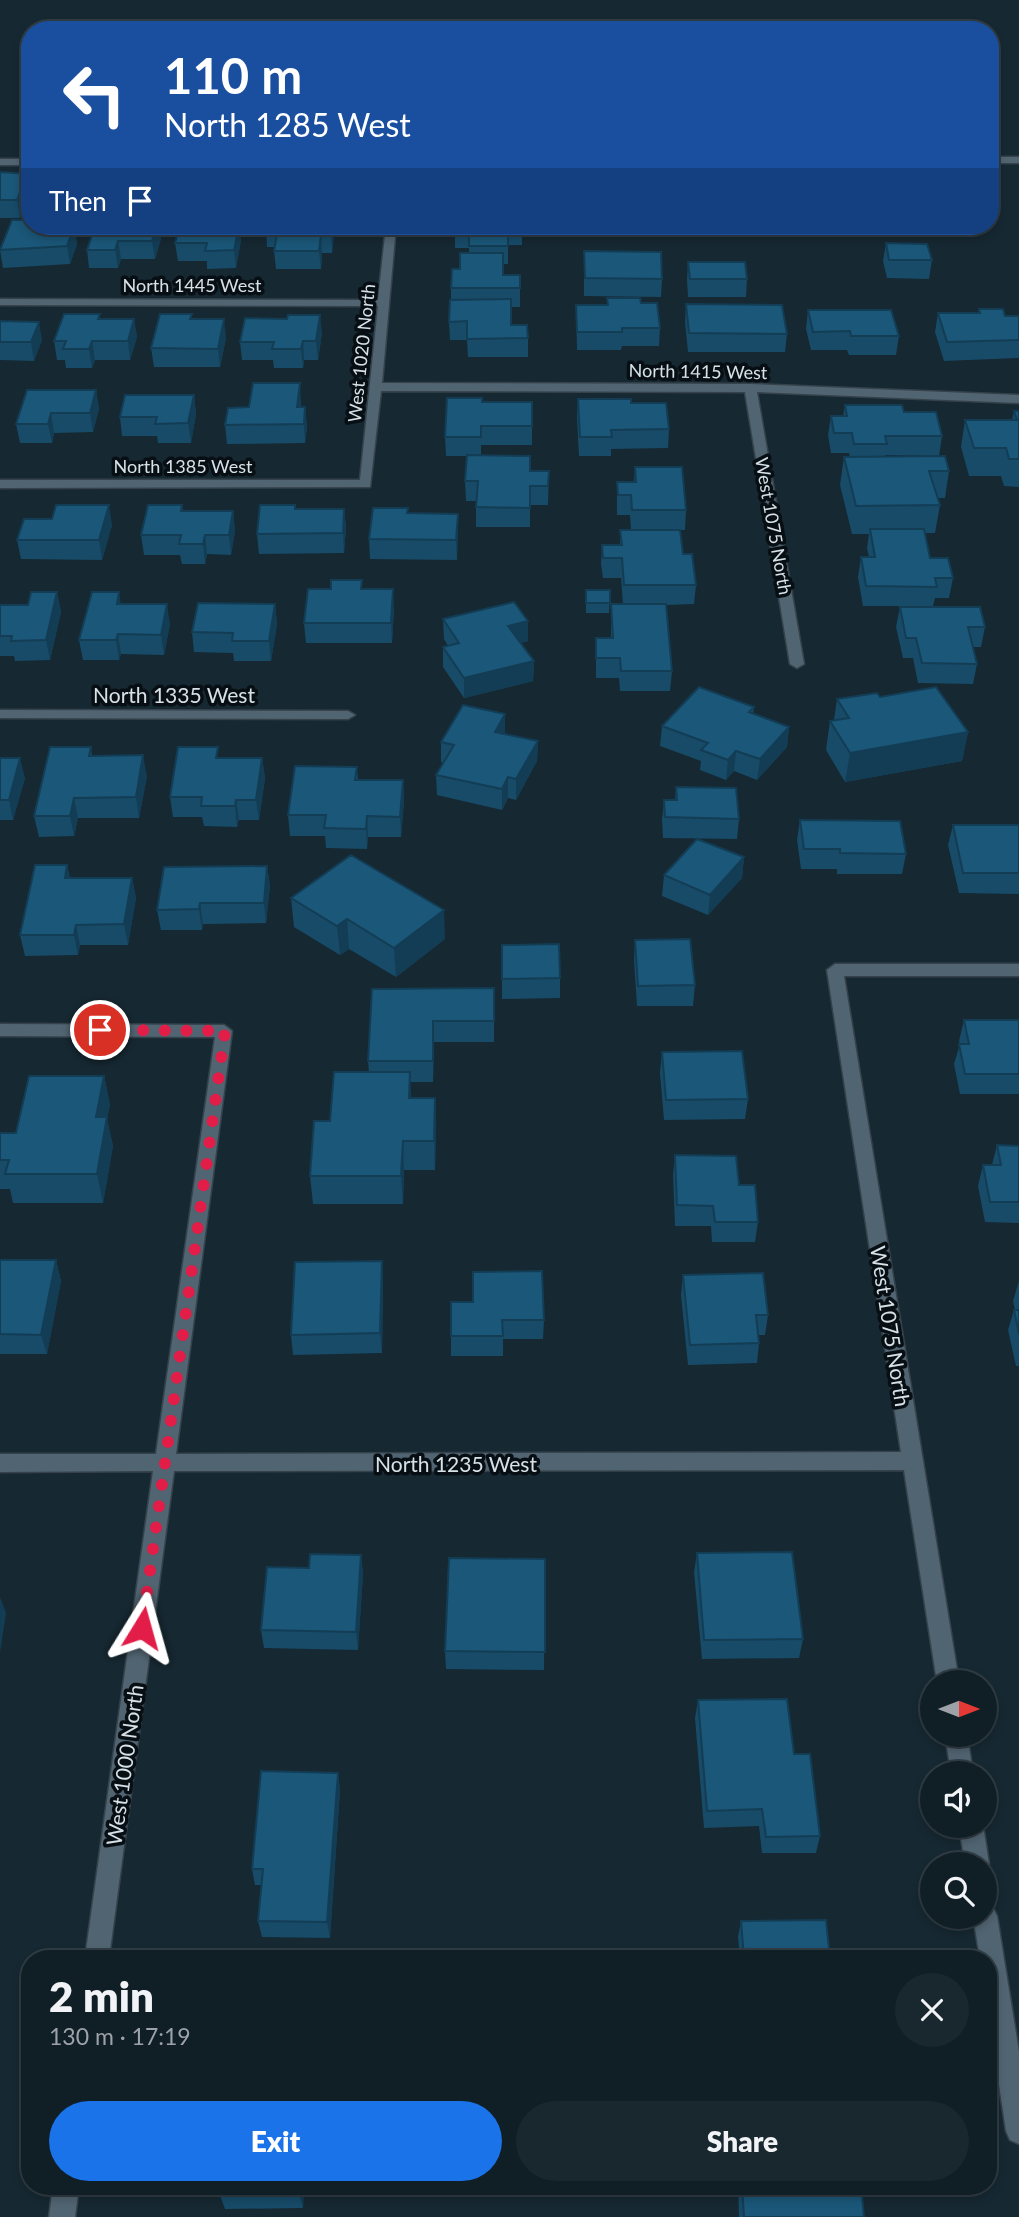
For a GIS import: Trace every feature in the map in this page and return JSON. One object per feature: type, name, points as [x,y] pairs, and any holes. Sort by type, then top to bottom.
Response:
[{"type":"street","points":[[999,160],[1019,160]]},
{"type":"street","points":[[0,162],[21,162]]},
{"type":"street","name":"West 1020 North","points":[[366,484],[390,235]]},
{"type":"street","name":"North 1445 West","points":[[0,302],[384,303]]},
{"type":"street","name":"North 1415 West","points":[[376,387],[750,388],[1019,400]]},
{"type":"street","name":"West 1075 North","points":[[750,388],[797,664]]},
{"type":"street","name":"North 1385 West","points":[[0,484],[366,484]]},
{"type":"street","name":"North 1335 West","points":[[0,714],[348,715]]},
{"type":"street","name":"West 1075 North","points":[[946,1670],[835,970],[1019,970]]},
{"type":"street","name":"West 1000 North","points":[[0,1030],[225,1031],[98,1950]]},
{"type":"street","name":"North 1235 West","points":[[0,1463],[165,1465],[913,1461]]},
{"type":"street","points":[[987,1929],[990,1950]]},
{"type":"street","points":[[997,1992],[1019,2131]]},
{"type":"street","points":[[62,2217],[65,2195]]},
{"type":"building","points":[[0,172],[21,173],[21,192],[17,200],[0,200]]},
{"type":"building","points":[[12,220],[21,220],[21,235],[71,235],[67,246],[0,250]]},
{"type":"building","points":[[92,235],[154,235],[152,241],[118,241],[115,250],[87,250]]},
{"type":"building","points":[[177,235],[237,235],[234,250],[205,251],[207,243],[175,243]]},
{"type":"building","points":[[277,235],[321,235],[319,251],[274,251]]},
{"type":"building","points":[[469,235],[508,235],[508,246],[469,246]]},
{"type":"building","points":[[886,243],[927,244],[932,260],[889,260]]},
{"type":"building","points":[[584,251],[661,252],[662,279],[585,278]]},
{"type":"building","points":[[460,253],[503,253],[503,275],[520,275],[520,288],[451,288],[452,269],[460,269]]},
{"type":"building","points":[[688,262],[745,262],[747,279],[690,279]]},
{"type":"building","points":[[607,298],[640,298],[641,303],[657,303],[660,328],[622,328],[622,332],[577,332],[576,305],[608,305]]},
{"type":"building","points":[[511,299],[511,325],[527,325],[528,338],[467,339],[467,321],[449,322],[450,300]]},
{"type":"building","points":[[686,304],[782,305],[787,334],[689,333]]},
{"type":"building","points":[[979,309],[1003,309],[1005,316],[1019,316],[1019,340],[947,342],[938,313],[980,313]]},
{"type":"building","points":[[808,310],[891,310],[899,336],[851,336],[850,331],[813,332]]},
{"type":"building","points":[[64,314],[100,314],[98,319],[134,319],[128,341],[92,341],[89,349],[63,349],[66,341],[54,341]]},
{"type":"building","points":[[160,314],[192,314],[190,319],[224,319],[218,349],[151,348]]},
{"type":"building","points":[[288,315],[320,315],[316,341],[303,341],[301,349],[272,349],[274,342],[240,342],[245,318],[287,319]]},
{"type":"building","points":[[0,321],[39,322],[31,342],[0,342]]},
{"type":"building","points":[[253,383],[300,383],[297,407],[305,407],[304,424],[225,425],[228,408],[249,407]]},
{"type":"building","points":[[27,390],[96,390],[90,413],[51,413],[48,424],[16,424]]},
{"type":"building","points":[[125,395],[194,395],[188,423],[155,424],[157,417],[120,417]]},
{"type":"building","points":[[447,398],[482,398],[482,402],[532,402],[532,426],[481,426],[481,437],[445,437]]},
{"type":"building","points":[[578,399],[631,399],[631,403],[666,403],[669,429],[611,430],[612,437],[580,437]]},
{"type":"building","points":[[845,405],[902,405],[904,412],[936,412],[942,436],[885,436],[887,444],[854,444],[852,433],[834,433],[831,416],[847,416]]},
{"type":"building","points":[[1014,411],[1019,411],[1019,459],[1009,459],[1006,448],[974,448],[965,420],[1017,420]]},
{"type":"building","points":[[467,455],[530,456],[530,471],[549,471],[548,486],[530,486],[530,508],[476,507],[478,481],[465,481]]},
{"type":"building","points":[[945,456],[949,471],[929,471],[940,505],[856,506],[844,457]]},
{"type":"building","points":[[635,467],[682,467],[686,510],[632,510],[631,495],[618,495],[617,482],[636,482]]},
{"type":"building","points":[[56,505],[109,505],[99,540],[17,540],[24,519],[52,519]]},
{"type":"building","points":[[148,505],[182,505],[181,511],[233,511],[229,535],[205,535],[203,544],[179,544],[181,535],[141,535]]},
{"type":"building","points":[[260,505],[295,505],[295,509],[344,509],[343,533],[257,534]]},
{"type":"building","points":[[373,508],[408,508],[407,513],[458,514],[456,540],[369,539]]},
{"type":"building","points":[[870,529],[924,529],[930,558],[948,558],[953,578],[935,578],[937,587],[866,586],[861,557],[875,557]]},
{"type":"building","points":[[620,530],[680,530],[683,554],[692,554],[696,585],[624,585],[622,558],[603,558],[602,545],[622,545]]},
{"type":"building","points":[[331,580],[362,580],[361,589],[393,589],[391,623],[304,623],[308,589],[331,589]]},
{"type":"building","points":[[586,590],[610,590],[610,603],[586,603]]},
{"type":"building","points":[[31,592],[57,592],[46,640],[11,641],[12,636],[0,636],[0,605],[28,605]]},
{"type":"building","points":[[92,592],[119,592],[117,604],[167,604],[161,635],[118,634],[116,640],[79,640]]},
{"type":"building","points":[[514,602],[528,621],[508,626],[534,661],[464,678],[443,647],[459,643],[443,619]]},
{"type":"building","points":[[198,603],[275,604],[269,641],[232,641],[233,633],[192,632]]},
{"type":"building","points":[[611,604],[666,604],[672,671],[621,671],[620,658],[596,658],[596,638],[613,638]]},
{"type":"building","points":[[900,607],[980,607],[985,627],[968,627],[977,664],[922,663],[916,638],[906,638]]},
{"type":"building","points":[[699,687],[754,707],[749,712],[789,727],[760,759],[736,751],[728,760],[701,750],[708,743],[662,726]]},
{"type":"building","points":[[936,687],[968,732],[850,753],[830,721],[849,718],[837,699],[877,693],[880,697]]},
{"type":"building","points":[[463,705],[505,714],[495,732],[538,741],[516,779],[508,777],[502,789],[436,775],[454,745],[441,742]]},
{"type":"building","points":[[50,747],[91,747],[89,756],[143,755],[136,797],[74,798],[70,816],[34,816]]},
{"type":"building","points":[[178,747],[218,747],[216,758],[262,758],[256,800],[236,800],[235,806],[201,806],[202,797],[170,797]]},
{"type":"building","points":[[0,758],[20,758],[9,800],[0,800]]},
{"type":"building","points":[[295,766],[357,767],[355,780],[403,780],[400,817],[367,816],[366,829],[324,828],[326,815],[288,815]]},
{"type":"building","points":[[676,787],[736,788],[739,819],[665,817],[664,800],[677,800]]},
{"type":"building","points":[[800,820],[900,821],[906,854],[840,853],[840,849],[804,849]]},
{"type":"building","points":[[953,825],[1019,825],[1019,873],[963,873]]},
{"type":"building","points":[[697,839],[744,857],[710,895],[664,875]]},
{"type":"building","points":[[351,855],[444,910],[394,948],[347,919],[337,926],[291,898]]},
{"type":"building","points":[[35,865],[67,865],[65,878],[132,878],[124,924],[76,925],[74,935],[20,935]]},
{"type":"building","points":[[267,866],[264,903],[200,903],[199,909],[157,910],[164,867]]},
{"type":"building","points":[[690,939],[695,985],[638,986],[635,940]]},
{"type":"building","points":[[559,944],[560,978],[502,979],[502,945]]},
{"type":"building","points":[[494,988],[494,1021],[433,1021],[433,1061],[368,1061],[372,989]]},
{"type":"building","points":[[964,1020],[1019,1020],[1019,1074],[965,1074],[959,1044],[969,1044]]},
{"type":"building","points":[[742,1051],[748,1099],[666,1100],[662,1052]]},
{"type":"building","points":[[334,1072],[410,1072],[409,1098],[435,1098],[434,1141],[403,1141],[401,1176],[310,1176],[314,1121],[330,1121]]},
{"type":"building","points":[[29,1076],[104,1076],[96,1117],[107,1117],[97,1174],[5,1174],[9,1160],[0,1160],[0,1133],[16,1133]]},
{"type":"building","points":[[997,1145],[1019,1146],[1019,1202],[990,1202],[983,1165],[1001,1165]]},
{"type":"building","points":[[675,1155],[736,1156],[739,1185],[755,1185],[758,1222],[715,1222],[713,1206],[677,1205]]},
{"type":"building","points":[[0,1260],[56,1260],[41,1335],[0,1334]]},
{"type":"building","points":[[382,1261],[380,1333],[291,1335],[295,1262]]},
{"type":"building","points":[[542,1271],[544,1320],[502,1320],[503,1336],[451,1336],[451,1302],[473,1302],[473,1272]]},
{"type":"building","points":[[763,1273],[768,1315],[756,1315],[759,1343],[690,1345],[683,1275]]},
{"type":"building","points":[[1014,1310],[1019,1310],[1019,1334]]},
{"type":"building","points":[[792,1552],[803,1639],[704,1640],[697,1553]]},
{"type":"building","points":[[310,1554],[361,1555],[356,1632],[261,1630],[267,1567],[309,1568]]},
{"type":"building","points":[[449,1558],[545,1559],[545,1652],[445,1651]]},
{"type":"building","points":[[787,1699],[794,1754],[810,1754],[820,1836],[766,1837],[762,1809],[707,1811],[698,1700]]},
{"type":"building","points":[[261,1771],[338,1773],[327,1922],[258,1921],[263,1869],[252,1869]]},
{"type":"building","points":[[826,1920],[829,1950],[743,1950],[741,1921]]},
{"type":"building","points":[[743,2195],[862,2195],[864,2217],[744,2217]]},
{"type":"route","points":[[100,1030],[225,1031],[142,1628]]}]
